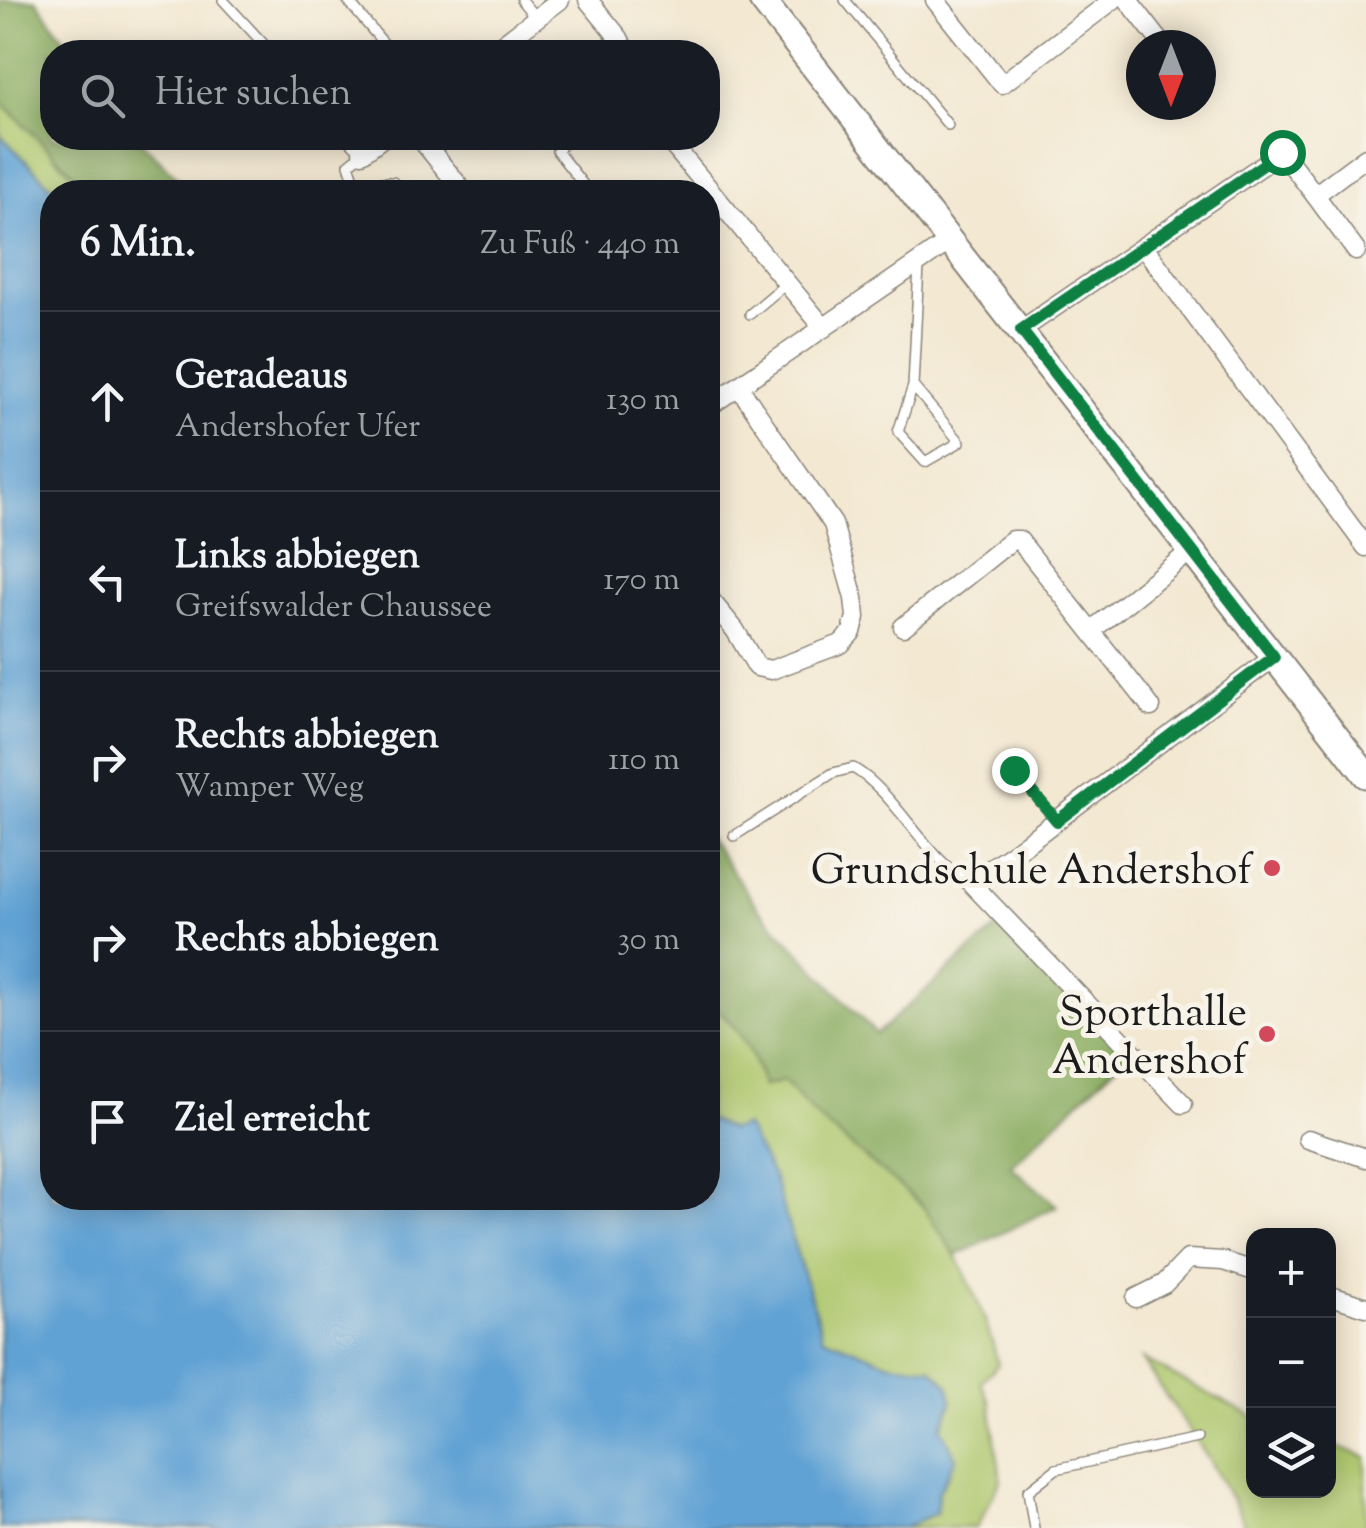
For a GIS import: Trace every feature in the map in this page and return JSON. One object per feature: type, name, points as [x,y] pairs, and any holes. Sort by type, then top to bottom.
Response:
[{"type":"main road","points":[[766,2],[1366,775]]},
{"type":"street","points":[[508,40],[560,0]]},
{"type":"street","points":[[588,0],[620,40]]},
{"type":"street","points":[[935,0],[1002,84],[1113,0]]},
{"type":"street","points":[[1128,0],[1151,30]]},
{"type":"street","points":[[362,153],[366,150]]},
{"type":"street","points":[[430,150],[454,180]]},
{"type":"street","points":[[678,150],[703,180]]},
{"type":"street","points":[[1021,330],[1282,152],[1356,251]]},
{"type":"street","points":[[1315,195],[1366,157]]},
{"type":"street","points":[[720,201],[824,328]]},
{"type":"street","points":[[720,399],[950,241]]},
{"type":"street","points":[[1144,247],[1366,548]]},
{"type":"street","points":[[720,612],[757,667],[771,670],[842,644],[852,632],[856,618],[854,598],[832,524],[739,387]]},
{"type":"street","points":[[903,627],[1012,540],[1020,540],[1150,707]]},
{"type":"street","points":[[1092,630],[1191,551]]},
{"type":"street","points":[[1183,1104],[970,882],[1274,657]]},
{"type":"street","points":[[1308,1139],[1366,1158]]},
{"type":"street","points":[[1136,1298],[1164,1284],[1188,1259],[1224,1261],[1246,1268]]},
{"type":"street","points":[[1336,1298],[1366,1307]]},
{"type":"lane","points":[[223,0],[260,40]]},
{"type":"lane","points":[[347,0],[381,40]]},
{"type":"lane","points":[[521,0],[536,18]]},
{"type":"lane","points":[[845,0],[948,126]]},
{"type":"lane","points":[[354,180],[349,164],[362,153],[359,150]]},
{"type":"lane","points":[[557,150],[579,180]]},
{"type":"lane","points":[[912,386],[960,442],[925,462],[898,432],[912,386],[919,262]]},
{"type":"lane","points":[[750,314],[788,284]]},
{"type":"lane","points":[[734,836],[834,773],[853,768],[912,824],[951,869],[970,882]]},
{"type":"lane","points":[[1014,770],[1057,821]]},
{"type":"lane","points":[[1034,1528],[1028,1491],[1056,1469],[1197,1438]]},
{"type":"green space","points":[[0,0],[36,0],[65,40],[40,40],[40,140],[0,100]]},
{"type":"green space","points":[[0,100],[40,140],[40,150],[49,150],[79,180],[45,180],[0,135]]},
{"type":"green space","points":[[49,150],[149,150],[180,180],[79,180]]},
{"type":"green space","points":[[720,854],[759,909],[876,1034],[1006,920],[1132,1050],[1011,1166],[1057,1206],[956,1256],[922,1205],[820,1120],[784,1081],[763,1086],[754,1059],[720,1012]]},
{"type":"green space","points":[[720,1012],[742,1038],[762,1086],[784,1081],[835,1132],[922,1205],[946,1238],[978,1303],[998,1364],[981,1382],[990,1403],[1001,1480],[976,1528],[904,1528],[936,1513],[938,1493],[950,1472],[941,1427],[952,1403],[931,1368],[890,1363],[823,1337],[773,1177],[731,1130],[720,1125]]},
{"type":"green space","points":[[1142,1359],[1246,1413],[1246,1498],[1336,1498],[1336,1446],[1366,1457],[1366,1528],[1246,1528],[1210,1462]]},
{"type":"water","points":[[0,135],[45,180],[40,180],[40,1210],[720,1210],[720,1125],[731,1130],[745,1126],[773,1177],[823,1337],[890,1363],[931,1368],[949,1385],[952,1403],[941,1427],[956,1458],[938,1493],[936,1513],[904,1528],[0,1528]]},
{"type":"place","name":"Grundschule Andershof","points":[[1272,868]]},
{"type":"place","name":"Sporthalle Andershof","points":[[1267,1034]]},
{"type":"route","points":[[1014,770],[1057,821],[1274,657],[1021,330],[1282,152]]}]
